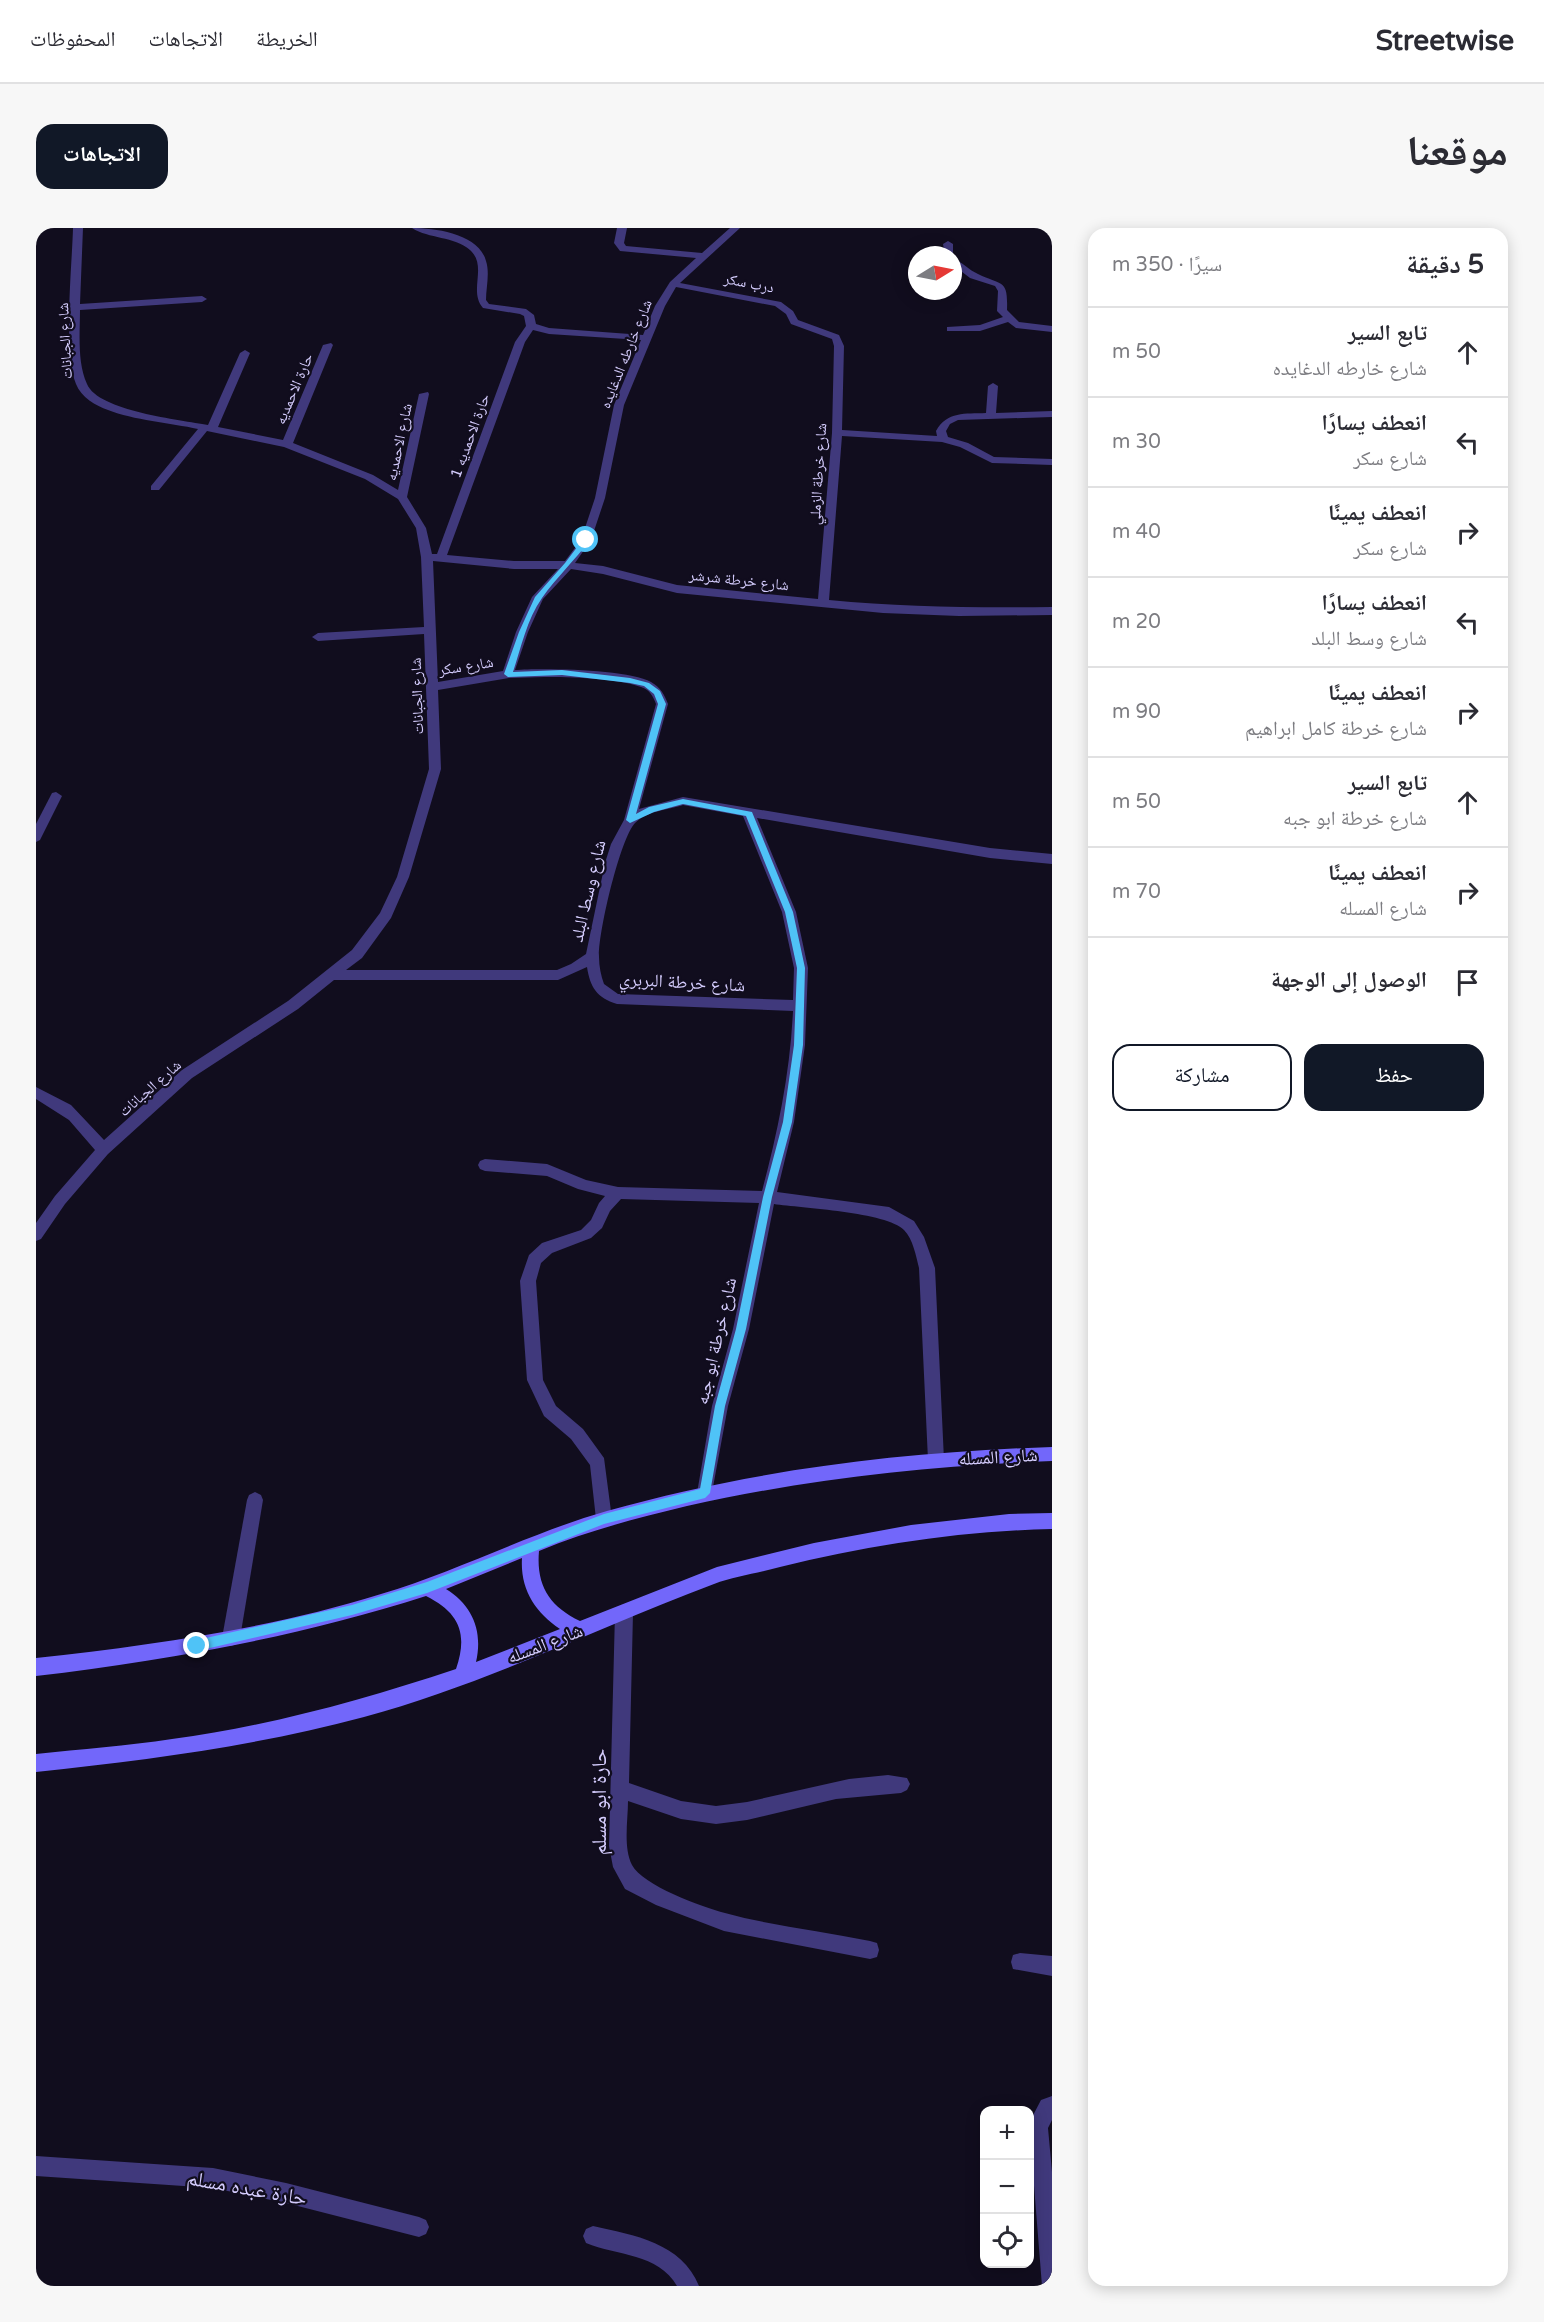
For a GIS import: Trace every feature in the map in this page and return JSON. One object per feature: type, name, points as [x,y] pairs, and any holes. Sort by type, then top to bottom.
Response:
[{"type":"main road","name":"شارع المسله","points":[[36,1667],[100,1660],[231,1638],[352,1610],[427,1588],[604,1519],[705,1493],[796,1476],[936,1460],[1052,1454]]},
{"type":"main road","name":"شارع المسله","points":[[36,1763],[173,1748],[270,1730],[365,1708],[462,1676],[717,1575],[814,1551],[911,1533],[1009,1522],[1052,1521]]},
{"type":"main road","points":[[531,1546],[529,1576],[545,1608],[562,1622],[581,1630]]},
{"type":"main road","points":[[427,1588],[444,1595],[458,1606],[467,1622],[471,1640],[469,1659],[462,1676]]},
{"type":"street","name":"شارع الجبانات","points":[[36,1235],[60,1200],[103,1150],[187,1074],[293,1005],[357,954],[386,915],[402,877],[435,768],[427,557],[422,528],[402,496],[369,477],[287,444],[111,408],[91,398],[81,384],[77,352],[78,228]]},
{"type":"street","points":[[417,228],[471,245],[482,261],[481,300],[486,306],[493,309],[524,311],[529,315],[531,326],[563,333],[647,338]]},
{"type":"street","points":[[622,228],[619,243],[623,249],[704,256]]},
{"type":"street","name":"شارع خارطه الدغايده","points":[[508,674],[522,632],[538,597],[568,565],[586,540],[600,498],[619,405],[660,306],[673,284],[735,228]]},
{"type":"street","points":[[962,268],[973,276],[998,284],[1003,291],[1002,310],[1008,318],[1023,327],[1052,329]]},
{"type":"street","name":"درب سكر","points":[[673,284],[778,304],[790,313],[794,322],[836,337],[839,346]]},
{"type":"street","points":[[77,307],[202,298]]},
{"type":"street","points":[[950,330],[996,326],[1008,318]]},
{"type":"street","name":"حارة الاحمديه 1","points":[[441,558],[520,342],[531,326]]},
{"type":"street","name":"حارة الاحمديه","points":[[287,444],[328,345]]},
{"type":"street","name":"شارع خرطة الزملي","points":[[823,603],[837,433],[839,346]]},
{"type":"street","points":[[155,488],[208,428],[245,353]]},
{"type":"street","points":[[991,415],[993,386]]},
{"type":"street","name":"شارع الاحمديه","points":[[402,496],[424,394]]},
{"type":"street","points":[[943,440],[941,431],[946,422],[956,417],[1052,414]]},
{"type":"street","points":[[837,433],[943,440],[964,445],[992,460],[1052,462]]},
{"type":"street","name":"شارع خرطة شرشر","points":[[427,557],[514,565],[568,565],[603,570],[677,589],[883,609],[959,612],[1052,611]]},
{"type":"street","points":[[318,637],[430,630]]},
{"type":"street","name":"شارع سكر","points":[[432,687],[508,674],[562,673],[646,684],[657,693],[662,704],[630,820]]},
{"type":"street","points":[[36,837],[56,796]]},
{"type":"street","points":[[630,820],[652,809],[683,801],[990,853],[1052,859]]},
{"type":"street","name":"شارع خرطة ابو جبه","points":[[705,1493],[720,1406],[741,1329],[768,1197],[787,1122],[798,1045],[801,968],[789,912],[749,814]]},
{"type":"street","name":"شارع وسط البلد","points":[[331,975],[558,975],[576,968],[592,956],[617,840],[630,820]]},
{"type":"street","name":"شارع خرطة البربري","points":[[592,956],[598,989],[604,995],[617,999],[800,1006]]},
{"type":"street","points":[[36,1093],[56,1101],[83,1122],[103,1150]]},
{"type":"street","points":[[485,1166],[547,1170],[583,1185],[618,1193],[768,1197],[889,1213],[909,1225],[919,1241],[927,1268],[936,1460]]},
{"type":"street","points":[[604,1519],[598,1463],[578,1434],[550,1411],[535,1380],[528,1281],[534,1260],[547,1248],[586,1234],[597,1224],[604,1208],[618,1193]]},
{"type":"street","points":[[231,1638],[255,1500]]},
{"type":"street","name":"حارة ابو مسلم","points":[[624,1613],[618,1846],[622,1867],[632,1882],[663,1898],[724,1922],[870,1950]]},
{"type":"street","points":[[620,1789],[666,1806],[715,1816],[760,1809],[797,1798],[875,1784],[901,1784]]},
{"type":"street","points":[[1020,1962],[1052,1966]]},
{"type":"street","points":[[1052,2106],[1048,2107],[1038,2127],[1052,2286]]},
{"type":"street","name":"حارة عبده مسلم","points":[[36,2166],[213,2178],[286,2193],[419,2227]]},
{"type":"street","points":[[593,2236],[640,2247],[664,2259],[684,2275],[689,2286]]},
{"type":"route","points":[[197,1646],[352,1610],[427,1588],[604,1519],[705,1493],[720,1406],[741,1329],[768,1197],[787,1122],[798,1045],[801,968],[789,912],[749,814],[683,801],[652,809],[630,820],[662,704],[657,693],[646,684],[630,681],[562,673],[508,674],[522,632],[538,597],[568,565],[586,540]]}]
